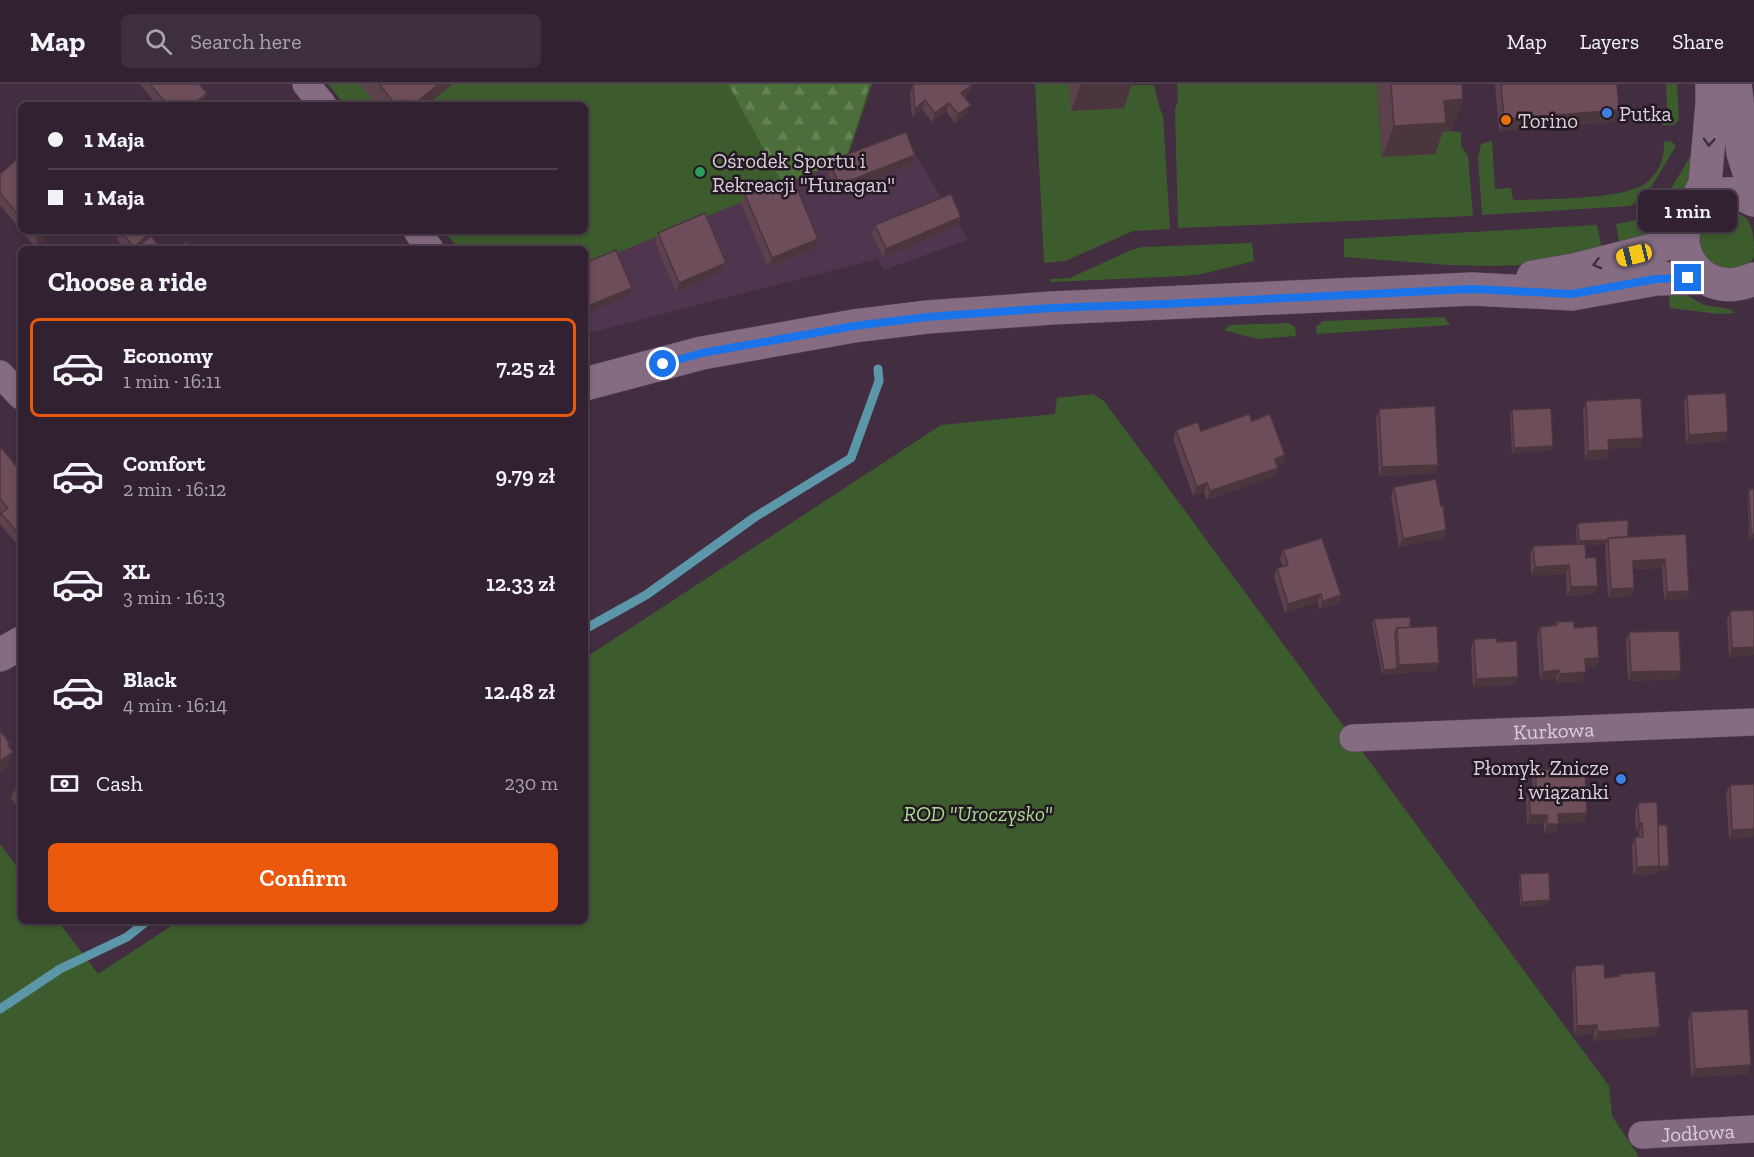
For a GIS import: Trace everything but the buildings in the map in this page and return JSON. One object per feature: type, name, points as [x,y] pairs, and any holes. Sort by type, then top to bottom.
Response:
[{"type":"main road","points":[[1712,84],[1705,184],[1683,234],[1686,255],[1704,278],[1714,283],[1728,286],[1754,279]]},
{"type":"main road","points":[[1735,84],[1743,153],[1754,188]]},
{"type":"main road","points":[[1472,289],[1574,270],[1653,250],[1666,243],[1701,203],[1719,194],[1735,193],[1754,200]]},
{"type":"main road","points":[[588,383],[702,353],[854,326],[927,317],[1052,308],[1472,289],[1572,294],[1656,279],[1704,278]]},
{"type":"main road","points":[[0,655],[18,645]]},
{"type":"street","points":[[306,84],[321,102]]},
{"type":"street","points":[[0,374],[18,393]]},
{"type":"street","name":"Kurkowa","points":[[1353,738],[1754,722]]},
{"type":"street","name":"Jodłowa","points":[[1642,1135],[1754,1129]]},
{"type":"shaded area","points":[[903,135],[968,240],[884,270],[877,259],[588,333],[588,265]]},
{"type":"green space","name":"Ośrodek Sportu i Rekreacji \"Huragan\"","points":[[328,84],[872,84],[847,159],[588,265],[588,246],[456,246],[446,234],[588,234],[588,102],[343,102]]},
{"type":"green space","points":[[728,84],[870,84],[846,158],[783,184]]},
{"type":"green space","points":[[1035,84],[1069,84],[1072,111],[1122,85],[1153,85],[1163,115],[1170,229],[1133,231],[1065,261],[1044,263]]},
{"type":"green space","points":[[1177,84],[1377,84],[1382,157],[1410,142],[1430,135],[1450,131],[1461,132],[1461,146],[1468,156],[1473,216],[1178,228],[1175,110],[1178,100]]},
{"type":"green space","points":[[1666,84],[1677,84],[1679,120],[1674,125],[1662,125],[1667,109]]},
{"type":"green space","points":[[1492,141],[1495,189],[1511,188],[1513,200],[1602,196],[1635,189],[1651,179],[1658,170],[1664,142],[1671,141],[1676,146],[1645,197],[1630,206],[1482,215],[1478,157],[1481,144]]},
{"type":"green space","points":[[1691,155],[1691,182],[1672,201],[1664,218],[1652,234],[1620,249],[1616,224],[1647,218],[1660,207]]},
{"type":"green space","points":[[1728,210],[1737,212],[1748,220],[1753,232],[1754,257],[1739,269],[1727,269],[1708,263],[1701,245],[1700,230],[1703,224],[1708,218]]},
{"type":"green space","points":[[1597,225],[1603,254],[1526,265],[1449,265],[1344,257],[1344,239]]},
{"type":"green space","points":[[1252,243],[1254,261],[1202,274],[1051,282],[1050,279],[1070,278],[1131,250],[1143,247]]},
{"type":"green space","points":[[1669,293],[1683,293],[1704,305],[1730,309],[1735,313],[1719,314],[1670,308]]},
{"type":"green space","points":[[1444,317],[1450,325],[1317,334],[1316,327],[1323,321]]},
{"type":"green space","points":[[1289,323],[1295,327],[1296,336],[1257,339],[1224,330],[1230,325]]},
{"type":"green space","name":"ROD \"Uroczysko\"","points":[[1093,394],[1104,401],[1609,1086],[1612,1116],[1639,1157],[0,1157],[0,844],[18,868],[18,924],[60,924],[98,974],[174,924],[588,924],[588,656],[941,425],[1055,414],[1057,398]]},
{"type":"waterway","points":[[588,627],[646,595],[755,517],[851,458],[879,381],[878,369]]},
{"type":"waterway","points":[[0,1009],[60,969],[127,937],[143,924]]},
{"type":"place","name":"Putka","points":[[1607,113]]},
{"type":"place","name":"Torino","points":[[1506,120]]},
{"type":"place","name":"Ośrodek Sportu i Rekreacji \"Huragan\"","points":[[700,172]]},
{"type":"place","name":"Płomyk. Znicze i wiązanki","points":[[1621,779]]},
{"type":"route","points":[[663,364],[702,353],[854,326],[927,317],[1052,308],[1472,289],[1572,294],[1656,279],[1688,278]]}]
